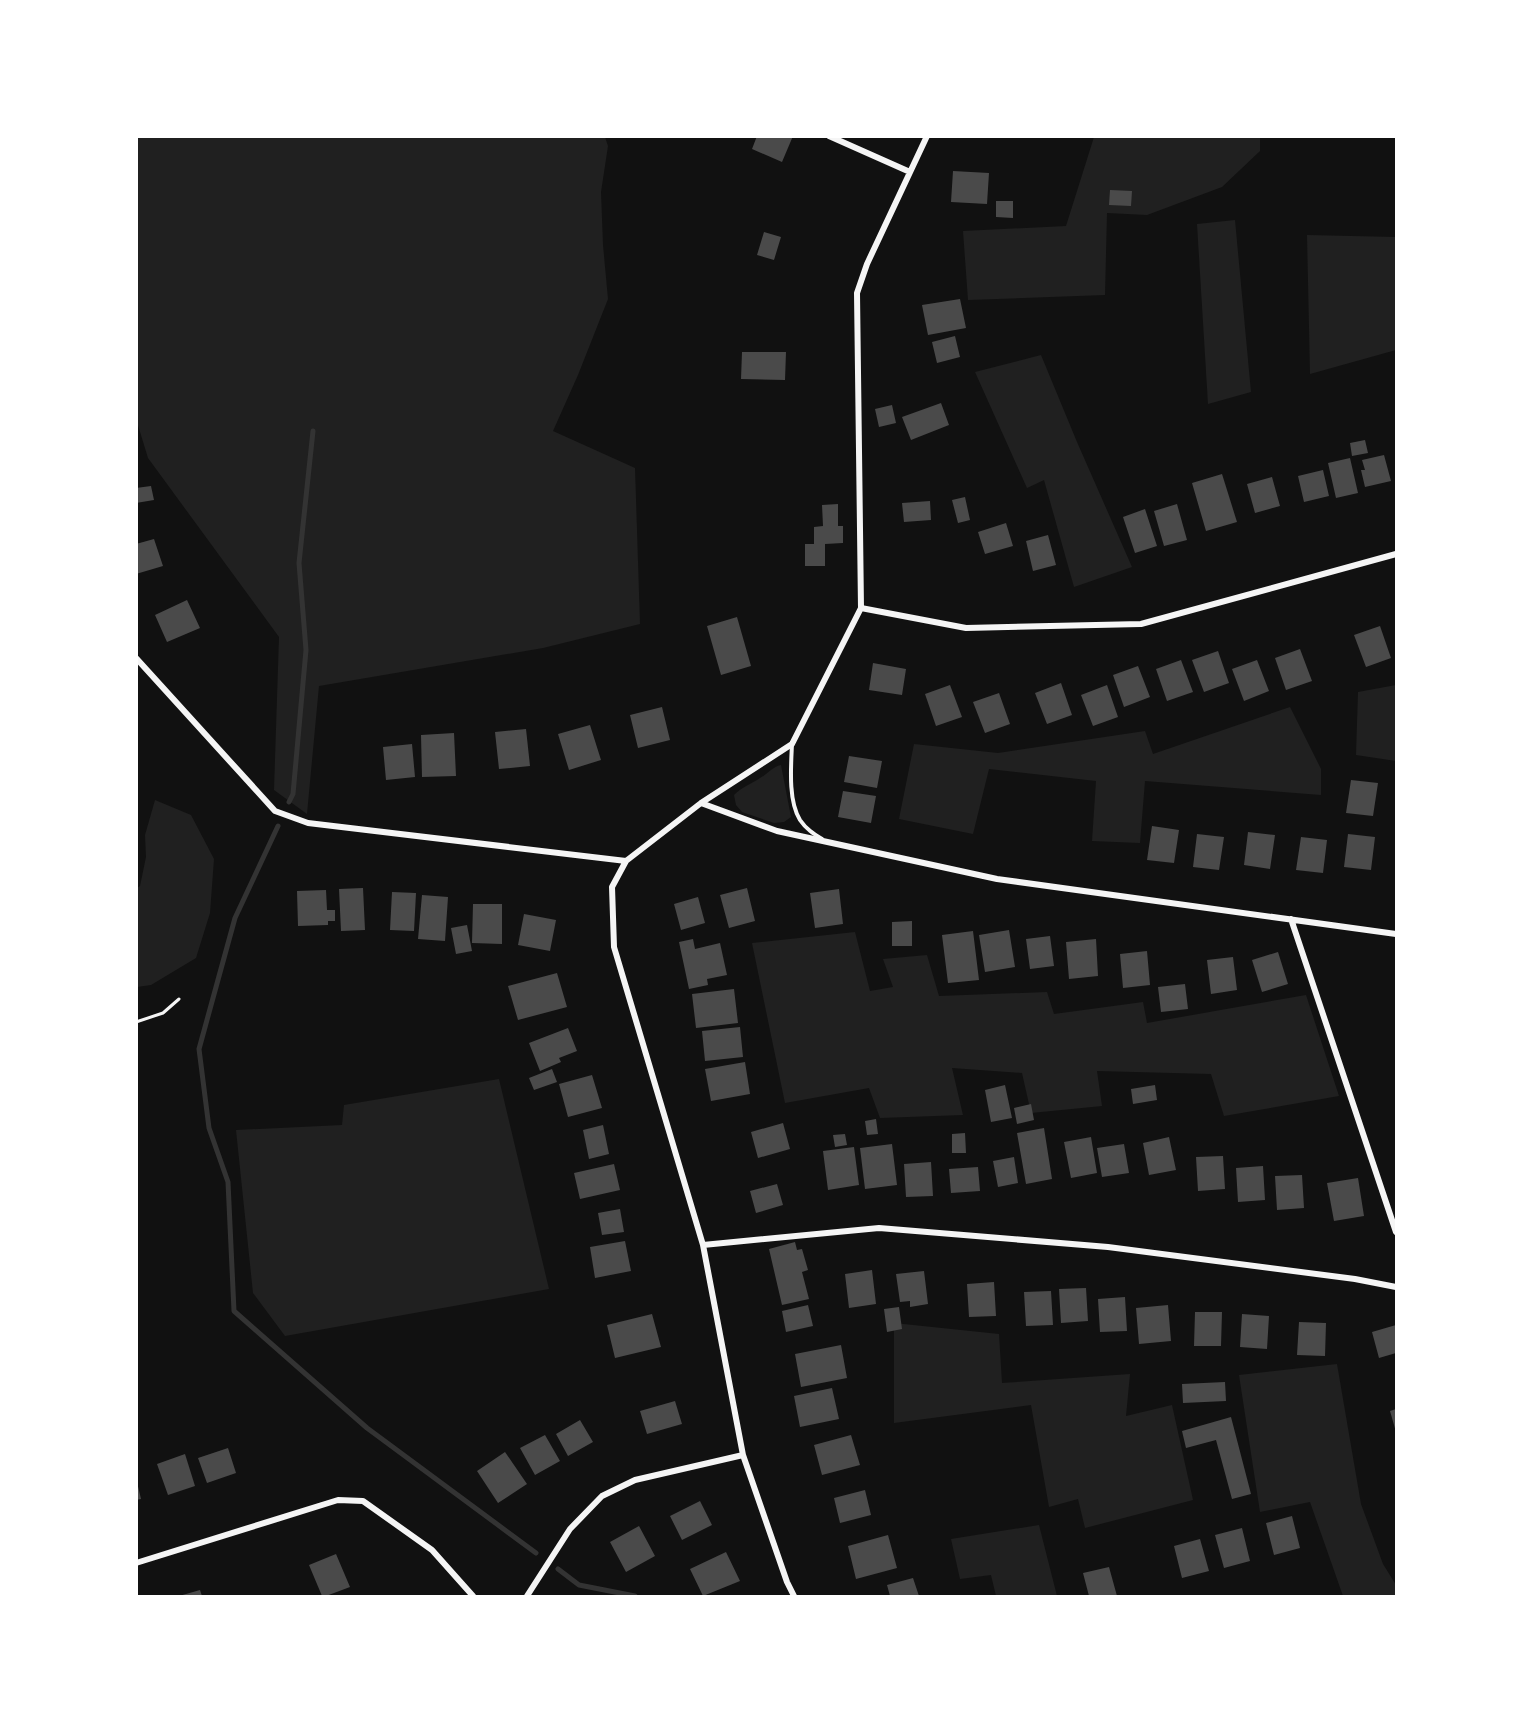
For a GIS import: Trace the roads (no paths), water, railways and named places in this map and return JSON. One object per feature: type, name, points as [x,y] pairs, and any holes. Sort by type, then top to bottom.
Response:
[{"type":"street","points":[[829,136],[910,172]]},
{"type":"street","points":[[794,1596],[787,1582],[743,1455],[703,1245],[614,947],[612,887],[626,861],[701,803],[792,744],[861,608],[857,293],[867,264],[927,136]]},
{"type":"street","points":[[861,608],[966,628],[1141,624],[1396,554]]},
{"type":"street","points":[[136,658],[275,811],[308,823],[626,861]]},
{"type":"street","points":[[701,803],[777,831],[997,879],[1396,934]]},
{"type":"street","points":[[1291,919],[1396,1232]]},
{"type":"street","points":[[703,1245],[879,1228],[1108,1247],[1355,1279],[1396,1287]]},
{"type":"street","points":[[528,1596],[570,1529],[602,1496],[635,1480],[743,1455]]},
{"type":"street","points":[[136,1563],[338,1500],[363,1501],[432,1550],[473,1596]]},
{"type":"lane","points":[[792,744],[791,779],[799,819],[809,831],[824,841]]},
{"type":"waterway","points":[[289,802],[293,794],[306,650],[299,563],[313,431]]},
{"type":"waterway","points":[[278,826],[235,918],[199,1049],[209,1128],[228,1182],[234,1311],[367,1428],[536,1553]]},
{"type":"waterway","points":[[558,1569],[579,1585],[635,1596]]}]
